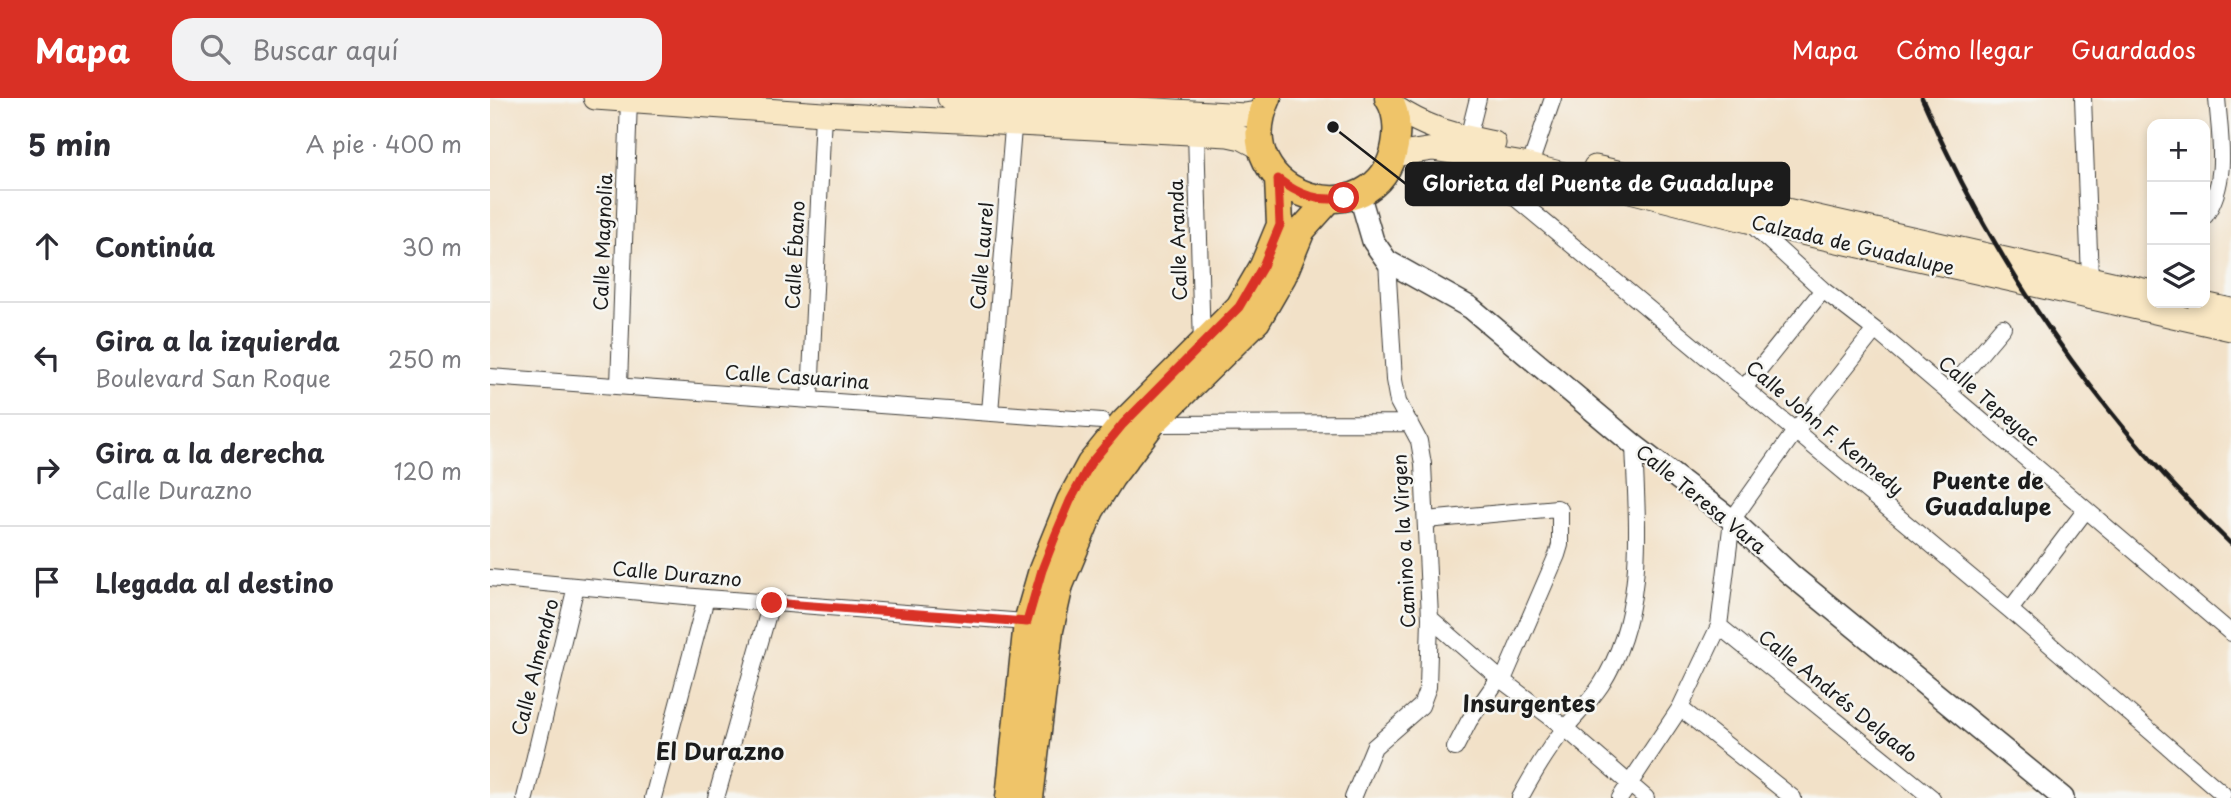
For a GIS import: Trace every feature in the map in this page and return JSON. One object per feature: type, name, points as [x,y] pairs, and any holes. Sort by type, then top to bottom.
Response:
[{"type":"main road","points":[[595,98],[823,114],[1245,115],[1265,105]]},
{"type":"main road","points":[[949,98],[1015,114],[1242,138],[1261,148]]},
{"type":"main road","points":[[1265,105],[1259,130],[1261,148],[1268,165],[1278,179],[1293,190],[1310,198],[1329,200],[1359,193],[1374,184],[1385,170],[1394,155],[1398,130],[1391,102]]},
{"type":"main road","name":"Calzada de Guadalupe","points":[[1391,102],[1418,122],[1464,145],[1524,164],[1748,222],[2147,296]]},
{"type":"main road","name":"Calzada de Guadalupe","points":[[1394,155],[1464,145],[1534,153],[2090,278],[2147,295]]},
{"type":"main road","points":[[1009,798],[1027,622],[1042,570],[1070,501],[1090,464],[1123,424],[1239,307],[1263,266],[1280,225],[1278,179]]},
{"type":"main road","points":[[1030,798],[1050,630],[1060,585],[1091,510],[1111,478],[1152,424],[1257,321],[1283,276],[1302,230],[1329,200]]},
{"type":"main road","points":[[2210,305],[2231,310]]},
{"type":"main road","name":"Calzada de Guadalupe","points":[[2179,308],[2231,329]]},
{"type":"street","points":[[1464,145],[1478,98]]},
{"type":"street","points":[[1534,153],[1553,98]]},
{"type":"street","points":[[2082,98],[2090,278]]},
{"type":"street","points":[[2210,209],[2222,178],[2217,98]]},
{"type":"street","name":"Calle Magnolia","points":[[619,385],[629,100]]},
{"type":"street","name":"Calle Ébano","points":[[810,398],[823,114]]},
{"type":"street","name":"Calle Laurel","points":[[990,412],[1015,114]]},
{"type":"street","name":"Calle Aranda","points":[[1196,132],[1202,346]]},
{"type":"street","name":"Calle John F. Kennedy","points":[[1464,145],[1744,388],[2010,610],[2222,794]]},
{"type":"street","points":[[1359,193],[1373,241],[1387,261]]},
{"type":"street","name":"Calle Tepeyac","points":[[1724,196],[1748,222],[1823,290],[1875,330],[2231,634]]},
{"type":"street","name":"Camino a la Virgen","points":[[1353,798],[1374,747],[1414,713],[1426,697],[1429,674],[1426,520],[1419,441],[1398,402],[1394,380],[1387,261]]},
{"type":"street","name":"Calle Teresa Vara","points":[[1387,261],[1471,308],[1634,445],[1732,520],[1790,574],[2063,798]]},
{"type":"street","points":[[1744,388],[1823,290]]},
{"type":"street","points":[[1948,392],[2003,327]]},
{"type":"street","points":[[1620,798],[1680,708],[1719,626],[1732,520],[1796,430],[1875,330]]},
{"type":"street","name":"Calle Casuarina","points":[[490,377],[1102,421]]},
{"type":"street","points":[[1152,424],[1410,423]]},
{"type":"street","points":[[1520,798],[1565,728],[1600,686],[1612,665],[1623,635],[1632,602],[1637,566],[1634,445]]},
{"type":"street","points":[[1426,520],[1557,508],[1560,510],[1560,545],[1557,555],[1501,679],[1469,721],[1455,748]]},
{"type":"street","points":[[2010,610],[2085,511]]},
{"type":"street","name":"Calle Durazno","points":[[490,578],[706,598],[1027,622]]},
{"type":"street","name":"Calle Almendro","points":[[525,798],[576,586]]},
{"type":"street","points":[[653,798],[706,598]]},
{"type":"street","points":[[716,798],[772,603]]},
{"type":"street","points":[[1430,618],[1646,798]]},
{"type":"street","name":"Calle Andrés Delgado","points":[[1719,626],[1932,798]]},
{"type":"street","points":[[1680,708],[1793,798]]},
{"type":"railway","points":[[1922,98],[1982,221],[2054,336],[2138,444],[2231,544]]},
{"type":"place","name":"Glorieta del Puente de Guadalupe","points":[[1333,127]]},
{"type":"district","name":"Puente de Guadalupe","points":[[1988,494]]},
{"type":"district","name":"Insurgentes","points":[[1529,704]]},
{"type":"district","name":"El Durazno","points":[[720,752]]},
{"type":"route","points":[[772,603],[1027,622],[1056,534],[1090,464],[1123,424],[1239,307],[1263,266],[1280,225],[1278,179],[1310,198],[1344,198]]}]
